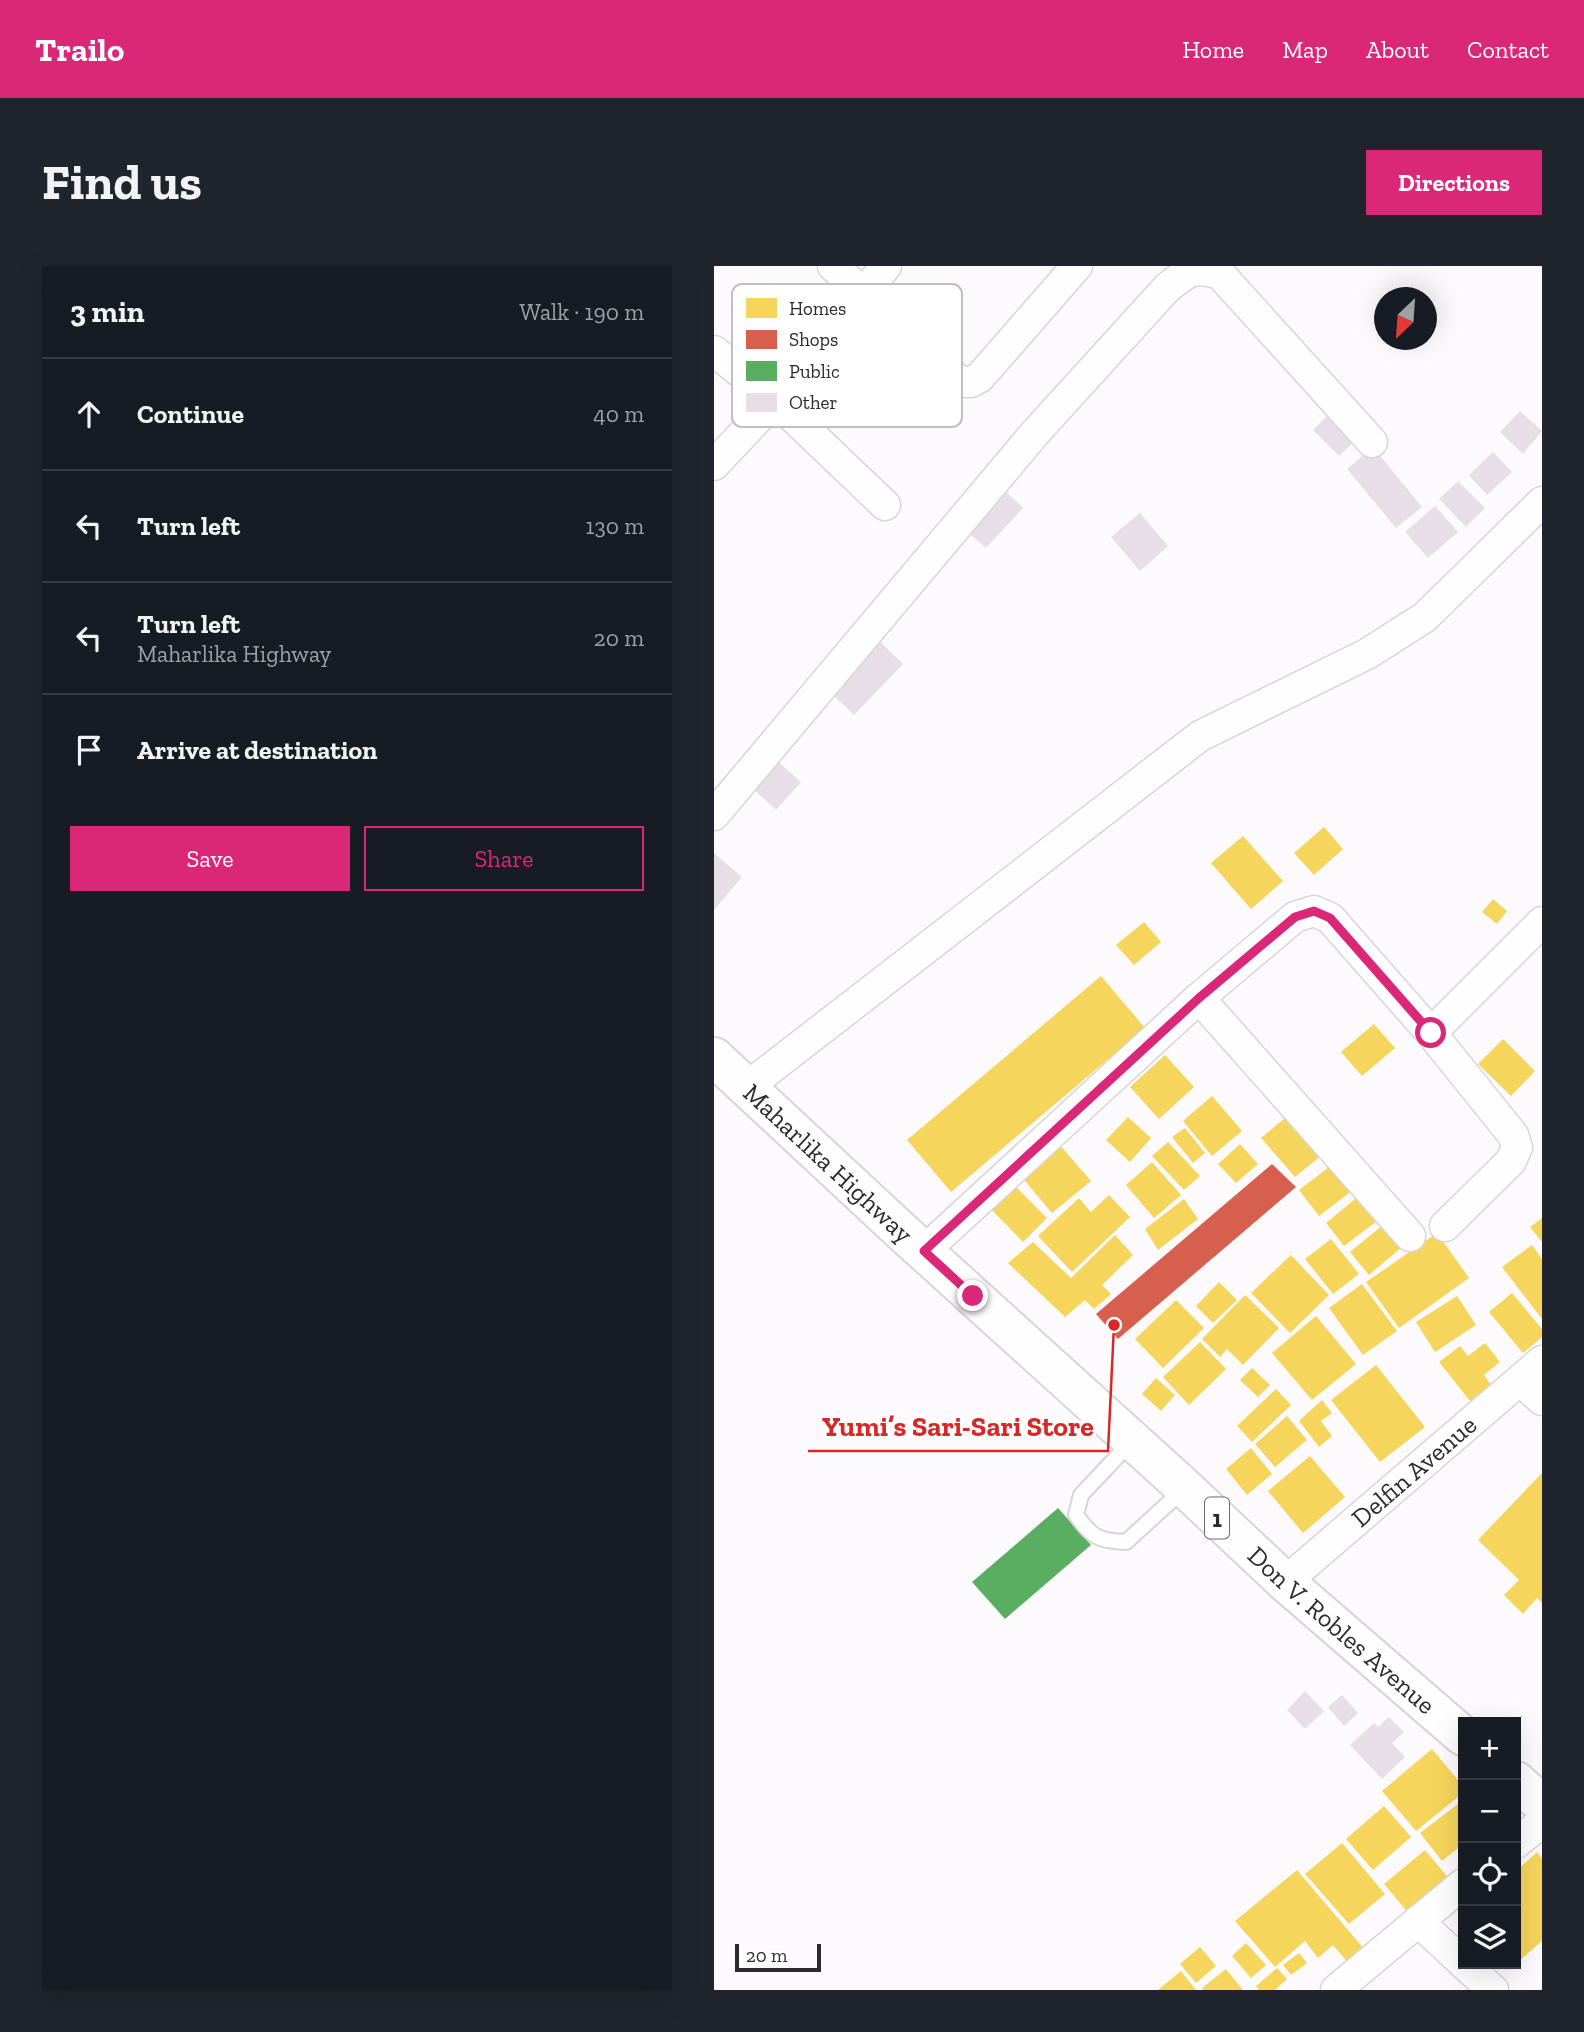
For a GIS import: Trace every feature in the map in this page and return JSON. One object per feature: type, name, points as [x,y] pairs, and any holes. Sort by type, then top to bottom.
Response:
[{"type":"main road","name":"Maharlika Highway","points":[[714,1057],[973,1296]]},
{"type":"main road","name":"Don V. Robles Avenue","points":[[973,1296],[1285,1582],[1458,1732]]},
{"type":"main road","points":[[1521,1786],[1542,1804]]},
{"type":"street","points":[[833,266],[854,284]]},
{"type":"street","points":[[870,284],[886,266]]},
{"type":"street","points":[[962,382],[971,382],[980,377],[1077,266]]},
{"type":"street","points":[[714,815],[1035,433],[1167,288],[1187,272],[1202,268],[1220,274],[1372,442]]},
{"type":"street","points":[[714,351],[732,365]]},
{"type":"street","points":[[714,465],[750,427]]},
{"type":"street","points":[[803,427],[885,505]]},
{"type":"street","points":[[747,1087],[1200,736],[1367,654],[1425,617],[1542,502]]},
{"type":"street","points":[[924,1251],[1199,998],[1295,917],[1314,911],[1330,918],[1431,1033],[1513,1135],[1517,1147],[1511,1161],[1445,1226]]},
{"type":"street","points":[[1431,1033],[1542,922]]},
{"type":"street","points":[[1199,998],[1410,1236]]},
{"type":"street","points":[[1531,1370],[1542,1400]]},
{"type":"street","name":"Delfin Avenue","points":[[1285,1582],[1531,1370]]},
{"type":"street","points":[[1521,1839],[1542,1822]]},
{"type":"street","points":[[1336,1990],[1458,1888]]},
{"type":"street","points":[[1418,1922],[1458,1958]]},
{"type":"street","points":[[1470,1969],[1493,1990]]},
{"type":"lane","points":[[1132,1441],[1081,1495],[1076,1515],[1089,1532],[1104,1541],[1126,1542],[1185,1488]]},
{"type":"building: Homes","points":[[1324,827],[1343,849],[1314,875],[1294,853]]},
{"type":"building: Homes","points":[[1243,836],[1283,881],[1251,909],[1211,863]]},
{"type":"building: Homes","points":[[1493,899],[1507,911],[1497,924],[1482,912]]},
{"type":"building: Homes","points":[[1144,922],[1161,942],[1134,965],[1116,945]]},
{"type":"building: Homes","points":[[1101,976],[1145,1028],[951,1192],[907,1140]]},
{"type":"building: Homes","points":[[1374,1024],[1395,1048],[1362,1076],[1341,1052]]},
{"type":"building: Homes","points":[[1503,1039],[1535,1071],[1511,1096],[1478,1064]]},
{"type":"building: Homes","points":[[1165,1055],[1194,1087],[1159,1119],[1130,1087]]},
{"type":"building: Homes","points":[[1212,1096],[1242,1131],[1212,1156],[1183,1121]]},
{"type":"building: Homes","points":[[1289,1115],[1323,1154],[1295,1177],[1261,1138]]},
{"type":"building: Homes","points":[[1128,1117],[1151,1138],[1130,1162],[1106,1140]]},
{"type":"building: Homes","points":[[1185,1128],[1205,1153],[1193,1163],[1172,1137]]},
{"type":"building: Homes","points":[[1168,1142],[1200,1176],[1184,1190],[1152,1156]]},
{"type":"building: Homes","points":[[1058,1143],[1091,1181],[1052,1213],[1020,1175]]},
{"type":"building: Homes","points":[[1240,1144],[1258,1164],[1236,1183],[1218,1164]]},
{"type":"building: Homes","points":[[1152,1162],[1181,1195],[1154,1218],[1126,1185]]},
{"type":"building: Homes","points":[[1333,1164],[1353,1190],[1319,1216],[1299,1190]]},
{"type":"building: Homes","points":[[1009,1180],[1047,1218],[1023,1242],[985,1203]]},
{"type":"building: Homes","points":[[1361,1194],[1381,1218],[1344,1246],[1326,1223]]},
{"type":"building: Homes","points":[[1109,1195],[1130,1217],[1072,1272],[1038,1236],[1079,1198],[1091,1212]]},
{"type":"building: Homes","points":[[1184,1199],[1198,1219],[1158,1250],[1145,1229]]},
{"type":"building: Homes","points":[[1542,1218],[1542,1242],[1530,1227]]},
{"type":"building: Homes","points":[[1384,1224],[1402,1247],[1369,1275],[1350,1252]]},
{"type":"building: Homes","points":[[1437,1233],[1469,1278],[1399,1328],[1366,1282]]},
{"type":"building: Homes","points":[[1115,1235],[1133,1255],[1102,1285],[1111,1294],[1094,1309],[1085,1300],[1065,1317],[1008,1263],[1033,1242],[1071,1278]]},
{"type":"building: Homes","points":[[1331,1239],[1359,1274],[1333,1294],[1305,1259]]},
{"type":"building: Homes","points":[[1532,1245],[1542,1259],[1542,1319],[1502,1267]]},
{"type":"building: Homes","points":[[1291,1255],[1329,1295],[1290,1333],[1251,1293]]},
{"type":"building: Homes","points":[[1219,1282],[1237,1300],[1213,1323],[1196,1306]]},
{"type":"building: Homes","points":[[1362,1284],[1397,1331],[1363,1355],[1329,1308]]},
{"type":"building: Homes","points":[[1512,1293],[1542,1329],[1542,1337],[1523,1353],[1489,1312]]},
{"type":"building: Homes","points":[[1245,1295],[1279,1328],[1243,1365],[1227,1349],[1220,1357],[1202,1339]]},
{"type":"building: Homes","points":[[1457,1296],[1476,1325],[1435,1352],[1416,1322]]},
{"type":"building: Homes","points":[[1176,1300],[1204,1328],[1163,1368],[1135,1339]]},
{"type":"building: Homes","points":[[1316,1316],[1356,1364],[1312,1400],[1272,1353]]},
{"type":"building: Homes","points":[[1200,1342],[1226,1369],[1189,1405],[1163,1377]]},
{"type":"building: Homes","points":[[1485,1343],[1500,1362],[1484,1375],[1491,1385],[1470,1401],[1439,1362],[1460,1346],[1468,1356]]},
{"type":"building: Homes","points":[[1376,1365],[1425,1427],[1380,1462],[1331,1400]]},
{"type":"building: Homes","points":[[1252,1368],[1270,1385],[1258,1397],[1240,1380]]},
{"type":"building: Homes","points":[[1156,1378],[1175,1395],[1161,1411],[1142,1394]]},
{"type":"building: Homes","points":[[1276,1389],[1291,1405],[1252,1442],[1237,1426]]},
{"type":"building: Homes","points":[[1322,1400],[1332,1413],[1321,1421],[1332,1436],[1319,1447],[1299,1421]]},
{"type":"building: Homes","points":[[1287,1416],[1307,1440],[1275,1467],[1255,1444]]},
{"type":"building: Homes","points":[[1251,1448],[1272,1474],[1247,1495],[1226,1469]]},
{"type":"building: Homes","points":[[1310,1456],[1345,1497],[1303,1533],[1268,1491]]},
{"type":"building: Homes","points":[[1542,1473],[1542,1603],[1537,1598],[1523,1614],[1504,1595],[1519,1580],[1478,1540]]},
{"type":"building: Homes","points":[[1432,1749],[1458,1780],[1458,1797],[1416,1831],[1382,1791]]},
{"type":"building: Homes","points":[[1458,1804],[1458,1848],[1442,1861],[1420,1833]]},
{"type":"building: Homes","points":[[1384,1806],[1411,1837],[1373,1870],[1346,1839]]},
{"type":"building: Homes","points":[[1342,1843],[1385,1894],[1349,1924],[1305,1874]]},
{"type":"building: Homes","points":[[1425,1850],[1451,1881],[1410,1915],[1384,1884]]},
{"type":"building: Homes","points":[[1537,1852],[1542,1859],[1542,1941],[1521,1959],[1521,1906],[1521,1866]]},
{"type":"building: Homes","points":[[1297,1870],[1365,1950],[1349,1964],[1333,1945],[1318,1958],[1305,1941],[1275,1967],[1235,1921]]},
{"type":"building: Homes","points":[[1246,1943],[1266,1965],[1251,1978],[1232,1956]]},
{"type":"building: Homes","points":[[1200,1947],[1216,1966],[1196,1983],[1180,1964]]},
{"type":"building: Homes","points":[[1299,1953],[1307,1963],[1291,1975],[1283,1965]]},
{"type":"building: Homes","points":[[1277,1968],[1287,1979],[1275,1990],[1259,1990],[1256,1986]]},
{"type":"building: Homes","points":[[1226,1969],[1243,1990],[1203,1990],[1202,1988]]},
{"type":"building: Homes","points":[[1181,1971],[1196,1990],[1158,1990]]},
{"type":"building: Shops","points":[[1272,1164],[1296,1187],[1118,1339],[1096,1314]]},
{"type":"building: Public","points":[[1058,1508],[1091,1545],[1005,1619],[972,1582]]},
{"type":"building: Other","points":[[1336,407],[1362,434],[1339,456],[1313,430]]},
{"type":"building: Other","points":[[1520,411],[1542,431],[1523,454],[1500,432]]},
{"type":"building: Other","points":[[1373,447],[1422,507],[1396,528],[1347,469]]},
{"type":"building: Other","points":[[1493,452],[1512,472],[1487,495],[1469,475]]},
{"type":"building: Other","points":[[1458,481],[1485,508],[1466,527],[1439,499]]},
{"type":"building: Other","points":[[1002,488],[1023,508],[986,548],[964,529]]},
{"type":"building: Other","points":[[1435,506],[1458,532],[1428,558],[1405,532]]},
{"type":"building: Other","points":[[1140,513],[1168,546],[1140,571],[1111,537]]},
{"type":"building: Other","points":[[875,637],[903,664],[854,715],[826,688]]},
{"type":"building: Other","points":[[771,755],[801,782],[776,810],[746,782]]},
{"type":"building: Other","points":[[714,853],[742,877],[714,910]]},
{"type":"building: Other","points":[[1305,1691],[1324,1711],[1305,1729],[1287,1710]]},
{"type":"building: Other","points":[[1342,1695],[1358,1713],[1344,1726],[1328,1707]]},
{"type":"building: Other","points":[[1389,1717],[1404,1732],[1392,1743],[1405,1757],[1382,1779],[1350,1745],[1374,1723],[1378,1727]]},
{"type":"place","name":"Yumi’s Sari-Sari Store","points":[[1114,1325]]},
{"type":"route","points":[[973,1296],[924,1251],[1199,998],[1295,917],[1314,911],[1330,918],[1431,1033]]}]
